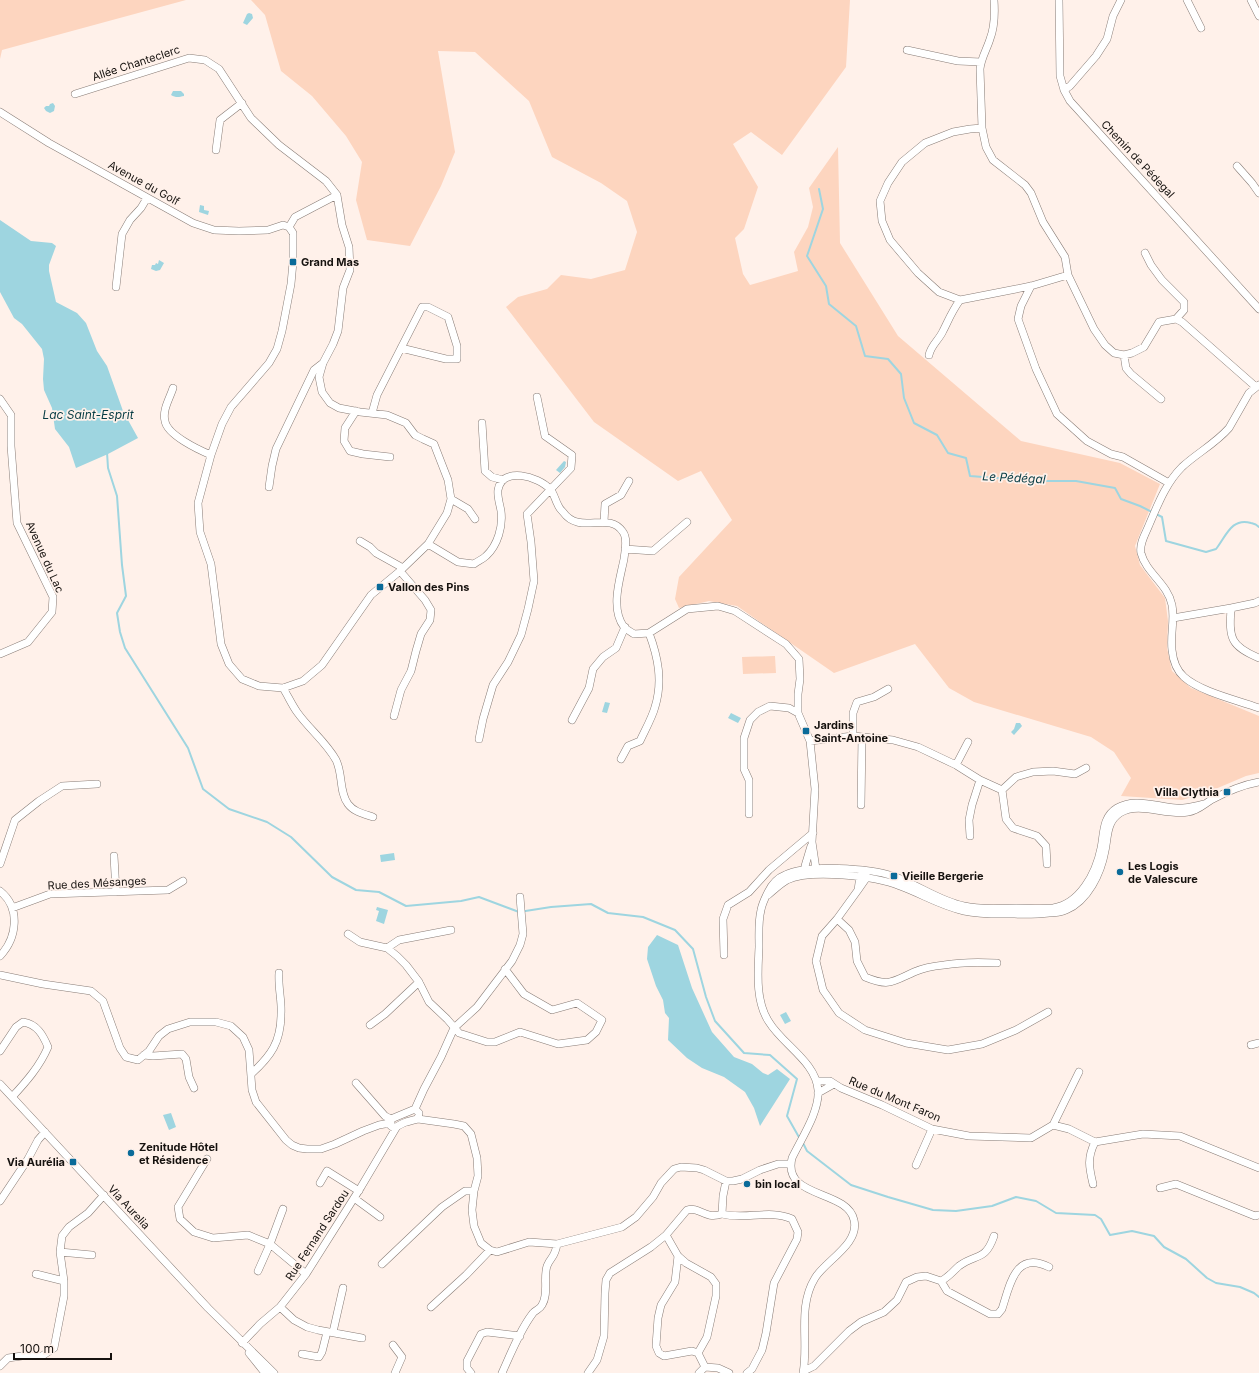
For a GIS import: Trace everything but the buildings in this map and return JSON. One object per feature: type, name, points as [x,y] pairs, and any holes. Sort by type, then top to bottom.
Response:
[{"type":"street","points":[[994,0],[995,19],[991,38],[981,62],[980,69],[982,128],[986,147],[993,160],[1024,185],[1031,193],[1042,222],[1065,257],[1068,274],[1094,329],[1114,353],[1124,355],[1144,347],[1159,322],[1176,319],[1182,322],[1258,386],[1249,393],[1229,428],[1182,468],[1169,484],[1161,498],[1141,547],[1141,553],[1147,566],[1171,599],[1173,618],[1171,643],[1176,667],[1184,677],[1198,686],[1257,708]]},
{"type":"street","name":"Chemin de Pédegal","points":[[1059,0],[1060,76],[1064,90],[1070,101],[1258,306]]},
{"type":"street","points":[[1064,90],[1070,86],[1096,56],[1107,39],[1113,16],[1121,0]]},
{"type":"street","points":[[1187,0],[1201,28]]},
{"type":"street","points":[[1251,0],[1259,16]]},
{"type":"street","points":[[908,50],[958,61],[981,62]]},
{"type":"street","name":"Allée Chanteclerc","points":[[75,94],[189,58],[205,60],[219,69],[252,118],[279,145],[326,181],[337,195]]},
{"type":"street","points":[[216,150],[220,120],[242,103]]},
{"type":"street","name":"Avenue du Golf","points":[[0,112],[49,143],[193,223],[214,230],[246,231],[268,230],[283,226],[289,227]]},
{"type":"street","points":[[982,128],[970,128],[953,132],[925,143],[902,162],[888,183],[880,201],[882,221],[890,240],[918,272],[939,292],[960,300],[1031,286],[1068,274]]},
{"type":"street","points":[[1237,166],[1259,193]]},
{"type":"street","points":[[337,195],[342,225],[349,248],[350,270],[343,288],[338,330],[333,344],[323,363],[319,377],[322,392],[330,403],[340,408],[387,414],[406,423],[415,434],[423,440],[434,444],[448,480],[452,499],[447,513],[428,544],[402,570],[371,595],[322,665],[303,681],[283,688],[259,686],[242,679],[229,664],[221,644],[211,564],[200,532],[198,503],[211,455],[222,424],[231,407],[270,363],[277,349],[291,284],[293,233],[289,227],[295,217],[337,195]]},
{"type":"street","points":[[116,286],[122,234],[130,220],[141,208],[147,198]]},
{"type":"street","points":[[1145,253],[1151,265],[1162,280],[1184,302],[1184,310],[1176,319]]},
{"type":"street","points":[[1031,286],[1021,306],[1018,319],[1036,369],[1057,414],[1086,441],[1111,454],[1123,458],[1169,484]]},
{"type":"street","points":[[929,355],[930,349],[943,332],[951,313],[960,300]]},
{"type":"street","points":[[372,413],[377,395],[401,348],[422,307],[428,307],[448,316],[456,346],[457,359],[446,359],[401,348]]},
{"type":"street","points":[[1124,355],[1126,368],[1131,374],[1161,398]]},
{"type":"street","points":[[269,487],[276,449],[314,370],[323,363]]},
{"type":"street","points":[[174,388],[165,410],[164,422],[171,431],[196,448],[211,455]]},
{"type":"street","points":[[479,739],[493,684],[508,662],[521,635],[534,581],[527,514],[571,468],[572,455],[545,436],[537,397]]},
{"type":"street","name":"Avenue du Lac","points":[[0,399],[11,415],[11,446],[17,524],[53,597],[52,612],[28,642],[0,654]]},
{"type":"street","points":[[356,411],[346,428],[344,441],[350,451],[390,457]]},
{"type":"street","points":[[482,423],[486,471],[492,477],[503,480]]},
{"type":"street","points":[[428,544],[458,562],[474,564],[487,555],[499,537],[502,520],[497,491],[503,480],[511,475],[532,477],[550,489],[558,505],[568,518],[574,522],[583,524],[604,522],[614,525],[623,531],[625,549],[617,603],[620,619],[625,627],[634,634],[649,633],[687,609],[718,606],[735,611],[786,644],[799,659],[800,679],[798,713],[810,741],[815,789],[811,873]]},
{"type":"street","points":[[604,522],[605,504],[621,495],[629,481]]},
{"type":"street","points":[[452,499],[468,509],[475,519]]},
{"type":"street","points":[[625,549],[653,551],[687,522]]},
{"type":"street","points":[[360,541],[402,570],[431,610],[430,620],[421,634],[411,671],[401,690],[394,716]]},
{"type":"street","points":[[1173,618],[1231,608],[1259,601]]},
{"type":"street","points":[[1231,608],[1230,628],[1234,644],[1251,655],[1259,658]]},
{"type":"street","points":[[572,720],[589,688],[593,669],[603,657],[616,648],[625,627]]},
{"type":"street","points":[[621,759],[628,746],[640,741],[655,707],[660,677],[656,652],[649,633]]},
{"type":"street","points":[[283,688],[297,713],[326,746],[336,761],[340,771],[344,795],[348,805],[354,810],[372,817]]},
{"type":"street","points":[[853,736],[853,713],[857,702],[874,697],[888,689]]},
{"type":"street","points":[[749,814],[749,780],[744,769],[744,738],[750,720],[758,712],[770,706],[789,708],[798,713]]},
{"type":"street","points":[[810,741],[853,736],[893,740],[918,747],[1002,790]]},
{"type":"street","points":[[861,805],[862,737]]},
{"type":"street","points":[[956,766],[968,742]]},
{"type":"street","points":[[1002,790],[1016,777],[1032,772],[1053,771],[1075,774],[1086,768]]},
{"type":"street","points":[[970,836],[969,820],[980,780]]},
{"type":"street","points":[[863,874],[890,882],[938,903],[967,912],[1019,914],[1048,913],[1067,910],[1079,901],[1097,876],[1104,858],[1110,825],[1115,817],[1121,812],[1142,809],[1176,813],[1198,810],[1204,804],[1227,792],[1259,782]]},
{"type":"street","points":[[0,864],[15,820],[39,801],[62,786],[97,784]]},
{"type":"street","points":[[1002,790],[1006,819],[1013,828],[1037,836],[1046,846],[1047,864]]},
{"type":"street","points":[[803,1372],[805,1356],[804,1319],[809,1291],[820,1270],[847,1244],[854,1231],[855,1222],[850,1210],[835,1200],[801,1185],[791,1170],[791,1161],[814,1113],[818,1092],[816,1081],[810,1068],[775,1031],[768,1021],[762,1006],[759,994],[758,975],[759,929],[760,911],[765,898],[788,880],[811,873],[863,874],[889,875],[907,881],[942,898],[964,906],[981,908],[1054,908],[1074,899],[1088,881],[1098,858],[1104,824],[1109,814],[1118,808],[1129,804],[1143,803],[1178,808],[1204,804]]},
{"type":"street","points":[[724,955],[723,918],[728,905],[749,892],[768,870],[813,834]]},
{"type":"street","points":[[114,856],[116,892]]},
{"type":"street","points":[[863,874],[858,890],[837,919],[822,936],[816,960],[823,990],[839,1013],[865,1030],[906,1043],[948,1050],[982,1044],[1016,1030],[1048,1012]]},
{"type":"street","name":"Rue des Mésanges","points":[[12,908],[50,894],[168,890],[183,881]]},
{"type":"street","points":[[0,891],[8,899],[15,918],[13,934],[0,956]]},
{"type":"street","points":[[392,1123],[415,1109],[454,1028],[477,1007],[512,961],[520,945],[523,934],[520,897]]},
{"type":"street","points":[[837,919],[849,930],[855,942],[857,961],[865,977],[878,983],[894,982],[915,971],[943,965],[967,962],[996,962]]},
{"type":"street","points":[[387,948],[399,940],[451,930]]},
{"type":"street","points":[[348,934],[360,942],[387,948],[406,965],[419,982],[429,1002],[459,1033],[487,1042],[495,1042],[520,1032],[558,1044],[587,1040],[596,1032],[602,1020],[585,1007],[577,1003],[552,1010],[524,994],[506,969]]},
{"type":"street","points":[[251,1074],[273,1051],[278,1036],[281,1014],[278,987],[279,973]]},
{"type":"street","points":[[0,975],[43,984],[91,991],[103,1001],[120,1048],[126,1057],[138,1060],[149,1051],[159,1036],[168,1029],[190,1022],[216,1022],[231,1026],[242,1037],[249,1050],[252,1090],[256,1102],[286,1140],[299,1148],[314,1150],[321,1149],[335,1144],[363,1130],[392,1123],[402,1123],[410,1120],[418,1119],[464,1126],[471,1134],[477,1158],[478,1176],[474,1191],[472,1210],[474,1226],[481,1243],[490,1250],[497,1252],[529,1242],[556,1244],[622,1227],[636,1217],[674,1169],[681,1167],[697,1168],[726,1181],[733,1182],[760,1170],[791,1161]]},
{"type":"street","points":[[370,1025],[385,1014],[419,982]]},
{"type":"street","points":[[0,1051],[16,1027],[23,1022],[32,1025],[43,1034],[48,1047],[43,1058],[31,1075],[12,1097]]},
{"type":"street","points":[[1251,1045],[1259,1043]]},
{"type":"street","points":[[144,1055],[153,1056],[182,1054],[186,1059],[189,1077],[194,1088]]},
{"type":"street","points":[[1079,1072],[1053,1125],[1069,1129],[1094,1142],[1143,1134],[1180,1136],[1259,1168]]},
{"type":"street","name":"Rue du Mont Faron","points":[[816,1081],[830,1081],[932,1129],[969,1136],[1031,1138],[1053,1125]]},
{"type":"street","points":[[356,1083],[392,1123]]},
{"type":"street","name":"Via Aurelia","points":[[0,1084],[242,1343],[261,1359],[274,1373]]},
{"type":"street","name":"Rue du Mont Faron","points":[[818,1092],[834,1084]]},
{"type":"street","points":[[415,1109],[419,1113],[418,1119]]},
{"type":"street","name":"Rue Fernand Sardou","points":[[242,1343],[260,1324],[280,1307],[306,1274],[359,1191],[392,1123]]},
{"type":"street","points":[[916,1165],[932,1129]]},
{"type":"street","points":[[0,1201],[28,1159],[38,1140],[45,1132]]},
{"type":"street","points":[[1093,1184],[1089,1166],[1089,1153],[1094,1142]]},
{"type":"street","points":[[207,1159],[178,1207],[180,1220],[194,1232],[213,1238],[248,1236],[270,1244],[306,1274]]},
{"type":"street","points":[[320,1183],[327,1171],[359,1191]]},
{"type":"street","points":[[722,1214],[722,1196],[726,1181]]},
{"type":"street","points":[[1160,1188],[1176,1184],[1255,1216],[1259,1215]]},
{"type":"street","points":[[382,1264],[442,1207],[465,1191],[474,1191]]},
{"type":"street","points":[[0,1366],[8,1358],[42,1356],[54,1348],[64,1296],[64,1281],[60,1252],[62,1236],[69,1227],[88,1213],[104,1195]]},
{"type":"street","points":[[354,1198],[380,1217]]},
{"type":"street","points":[[588,1373],[597,1360],[604,1336],[604,1293],[606,1280],[610,1273],[651,1247],[666,1235],[687,1210],[691,1208],[697,1209],[703,1214],[717,1216],[722,1214],[744,1216],[776,1214],[785,1216],[792,1219],[798,1232],[797,1239],[774,1283],[762,1350],[752,1369],[747,1373]]},
{"type":"street","points":[[258,1271],[283,1210]]},
{"type":"street","points":[[666,1235],[678,1256],[686,1263],[712,1277],[716,1284],[716,1296],[707,1337],[698,1353]]},
{"type":"street","points":[[941,1281],[949,1277],[959,1266],[979,1257],[990,1247],[994,1236]]},
{"type":"street","points":[[502,1373],[520,1336],[534,1312],[542,1306],[545,1298],[546,1273],[548,1264],[556,1253],[556,1244]]},
{"type":"street","points":[[431,1307],[466,1275],[490,1250]]},
{"type":"street","points":[[60,1252],[92,1255]]},
{"type":"street","points":[[678,1256],[675,1282],[661,1305],[658,1318],[656,1346],[658,1353],[664,1356],[687,1351],[698,1353],[705,1367]]},
{"type":"street","points":[[803,1372],[814,1366],[838,1341],[861,1322],[884,1312],[897,1300],[906,1282],[917,1277],[926,1276],[941,1281],[947,1291],[990,1314],[998,1314],[1002,1309],[1015,1272],[1020,1266],[1042,1263],[1049,1267]]},
{"type":"street","points":[[36,1274],[64,1281]]},
{"type":"street","points":[[302,1354],[319,1357],[330,1332],[343,1288]]},
{"type":"street","points":[[280,1307],[294,1320],[307,1327],[362,1338]]},
{"type":"street","points":[[471,1373],[467,1368],[467,1361],[481,1334],[487,1332],[520,1336]]},
{"type":"street","name":"Via Aurelia","points":[[242,1343],[257,1364],[266,1373]]},
{"type":"street","points":[[393,1345],[402,1357],[395,1373]]},
{"type":"street","points":[[699,1373],[705,1367],[718,1368],[729,1373]]},
{"type":"shaded area","points":[[0,0],[186,0],[2,50],[0,59]]},
{"type":"shaded area","points":[[251,0],[850,0],[846,67],[782,155],[751,132],[733,144],[758,187],[744,229],[735,238],[743,274],[750,285],[798,271],[794,252],[808,227],[813,207],[809,188],[838,147],[840,243],[898,336],[1021,441],[1120,463],[1160,484],[1135,546],[1140,565],[1165,598],[1168,621],[1167,648],[1172,671],[1191,688],[1259,716],[1259,773],[1246,776],[1206,793],[1182,800],[1121,796],[1131,778],[1114,752],[1091,737],[974,702],[949,688],[915,644],[834,673],[737,606],[709,601],[679,608],[675,599],[679,577],[732,520],[701,471],[678,481],[594,422],[506,307],[518,297],[547,289],[561,275],[591,279],[625,270],[637,232],[627,201],[601,183],[552,157],[529,101],[475,52],[438,51],[455,152],[441,186],[410,246],[367,240],[356,200],[362,162],[346,136],[312,96],[281,71],[265,15]]},
{"type":"shaded area","points":[[775,656],[776,673],[743,674],[742,657]]},
{"type":"water","points":[[247,14],[252,14],[253,18],[247,25],[243,23]]},
{"type":"water","points":[[173,91],[181,91],[184,96],[173,96],[171,95]]},
{"type":"water","points":[[53,103],[55,106],[54,111],[50,113],[46,111],[44,108]]},
{"type":"water","points":[[200,205],[204,206],[204,210],[209,211],[208,215],[199,212]]},
{"type":"water","name":"Lac Saint-Esprit","points":[[0,220],[31,241],[52,243],[56,246],[49,265],[49,271],[56,302],[77,313],[86,323],[97,351],[107,366],[123,411],[138,438],[108,454],[76,468],[69,447],[55,429],[52,408],[44,390],[44,359],[42,349],[22,324],[14,318],[0,292]]},
{"type":"water","points":[[159,260],[164,263],[160,270],[156,271],[151,269],[152,265],[155,265],[156,263],[158,264]]},
{"type":"water","points":[[564,461],[566,462],[565,467],[560,473],[556,470]]},
{"type":"water","points":[[605,702],[610,703],[607,713],[602,712]]},
{"type":"water","points":[[731,713],[741,718],[738,723],[728,718]]},
{"type":"water","points":[[1016,723],[1020,723],[1022,726],[1014,735],[1011,732]]},
{"type":"water","points":[[394,853],[395,860],[381,862],[380,855]]},
{"type":"water","points":[[377,907],[388,910],[384,924],[376,921],[379,911],[376,910]]},
{"type":"water","points":[[657,935],[678,945],[692,988],[712,1032],[734,1057],[752,1064],[768,1075],[777,1069],[790,1079],[760,1126],[754,1108],[745,1092],[724,1077],[702,1068],[687,1058],[668,1040],[669,1018],[665,1013],[663,1000],[656,986],[647,959],[648,947]]},
{"type":"water","points":[[786,1012],[791,1021],[785,1024],[780,1015]]},
{"type":"water","points":[[171,1113],[176,1127],[169,1130],[163,1115]]},
{"type":"waterway","name":"Le Pédégal","points":[[819,189],[823,209],[807,256],[826,286],[829,304],[856,326],[865,356],[888,359],[901,374],[904,398],[914,423],[937,435],[948,453],[966,458],[970,476],[1032,481],[1076,481],[1115,488],[1121,499],[1140,506],[1162,517],[1166,541],[1206,552],[1216,549],[1226,533],[1234,525],[1244,522],[1255,524],[1259,527]]},
{"type":"waterway","points":[[107,452],[108,468],[117,496],[122,565],[126,596],[117,613],[120,632],[125,648],[188,748],[203,789],[229,809],[267,822],[291,837],[332,877],[356,890],[379,892],[406,906],[461,901],[479,897],[519,912],[551,907],[591,904],[608,913],[643,917],[675,930],[693,949],[706,997],[715,1021],[744,1053],[770,1055],[797,1079],[787,1116],[800,1139]]},
{"type":"waterway","points":[[803,1143],[807,1151],[851,1185],[933,1210],[956,1211],[992,1206],[1016,1197],[1036,1201],[1056,1213],[1095,1215],[1101,1219],[1110,1235],[1132,1231],[1154,1236],[1164,1247],[1186,1259],[1207,1278],[1216,1283],[1240,1287],[1254,1293],[1259,1297]]},
{"type":"place","name":"Grand Mas","points":[[293,262]]},
{"type":"place","name":"Vallon des Pins","points":[[380,587]]},
{"type":"place","name":"Jardins Saint-Antoine","points":[[806,731]]},
{"type":"place","name":"Villa Clythia","points":[[1227,792]]},
{"type":"place","name":"Les Logis de Valescure","points":[[1120,872]]},
{"type":"place","name":"Vieille Bergerie","points":[[894,876]]},
{"type":"place","name":"Zenitude Hôtel et Résidence","points":[[131,1153]]},
{"type":"place","name":"Via Aurélia","points":[[73,1162]]},
{"type":"place","name":"bin local","points":[[747,1184]]}]
